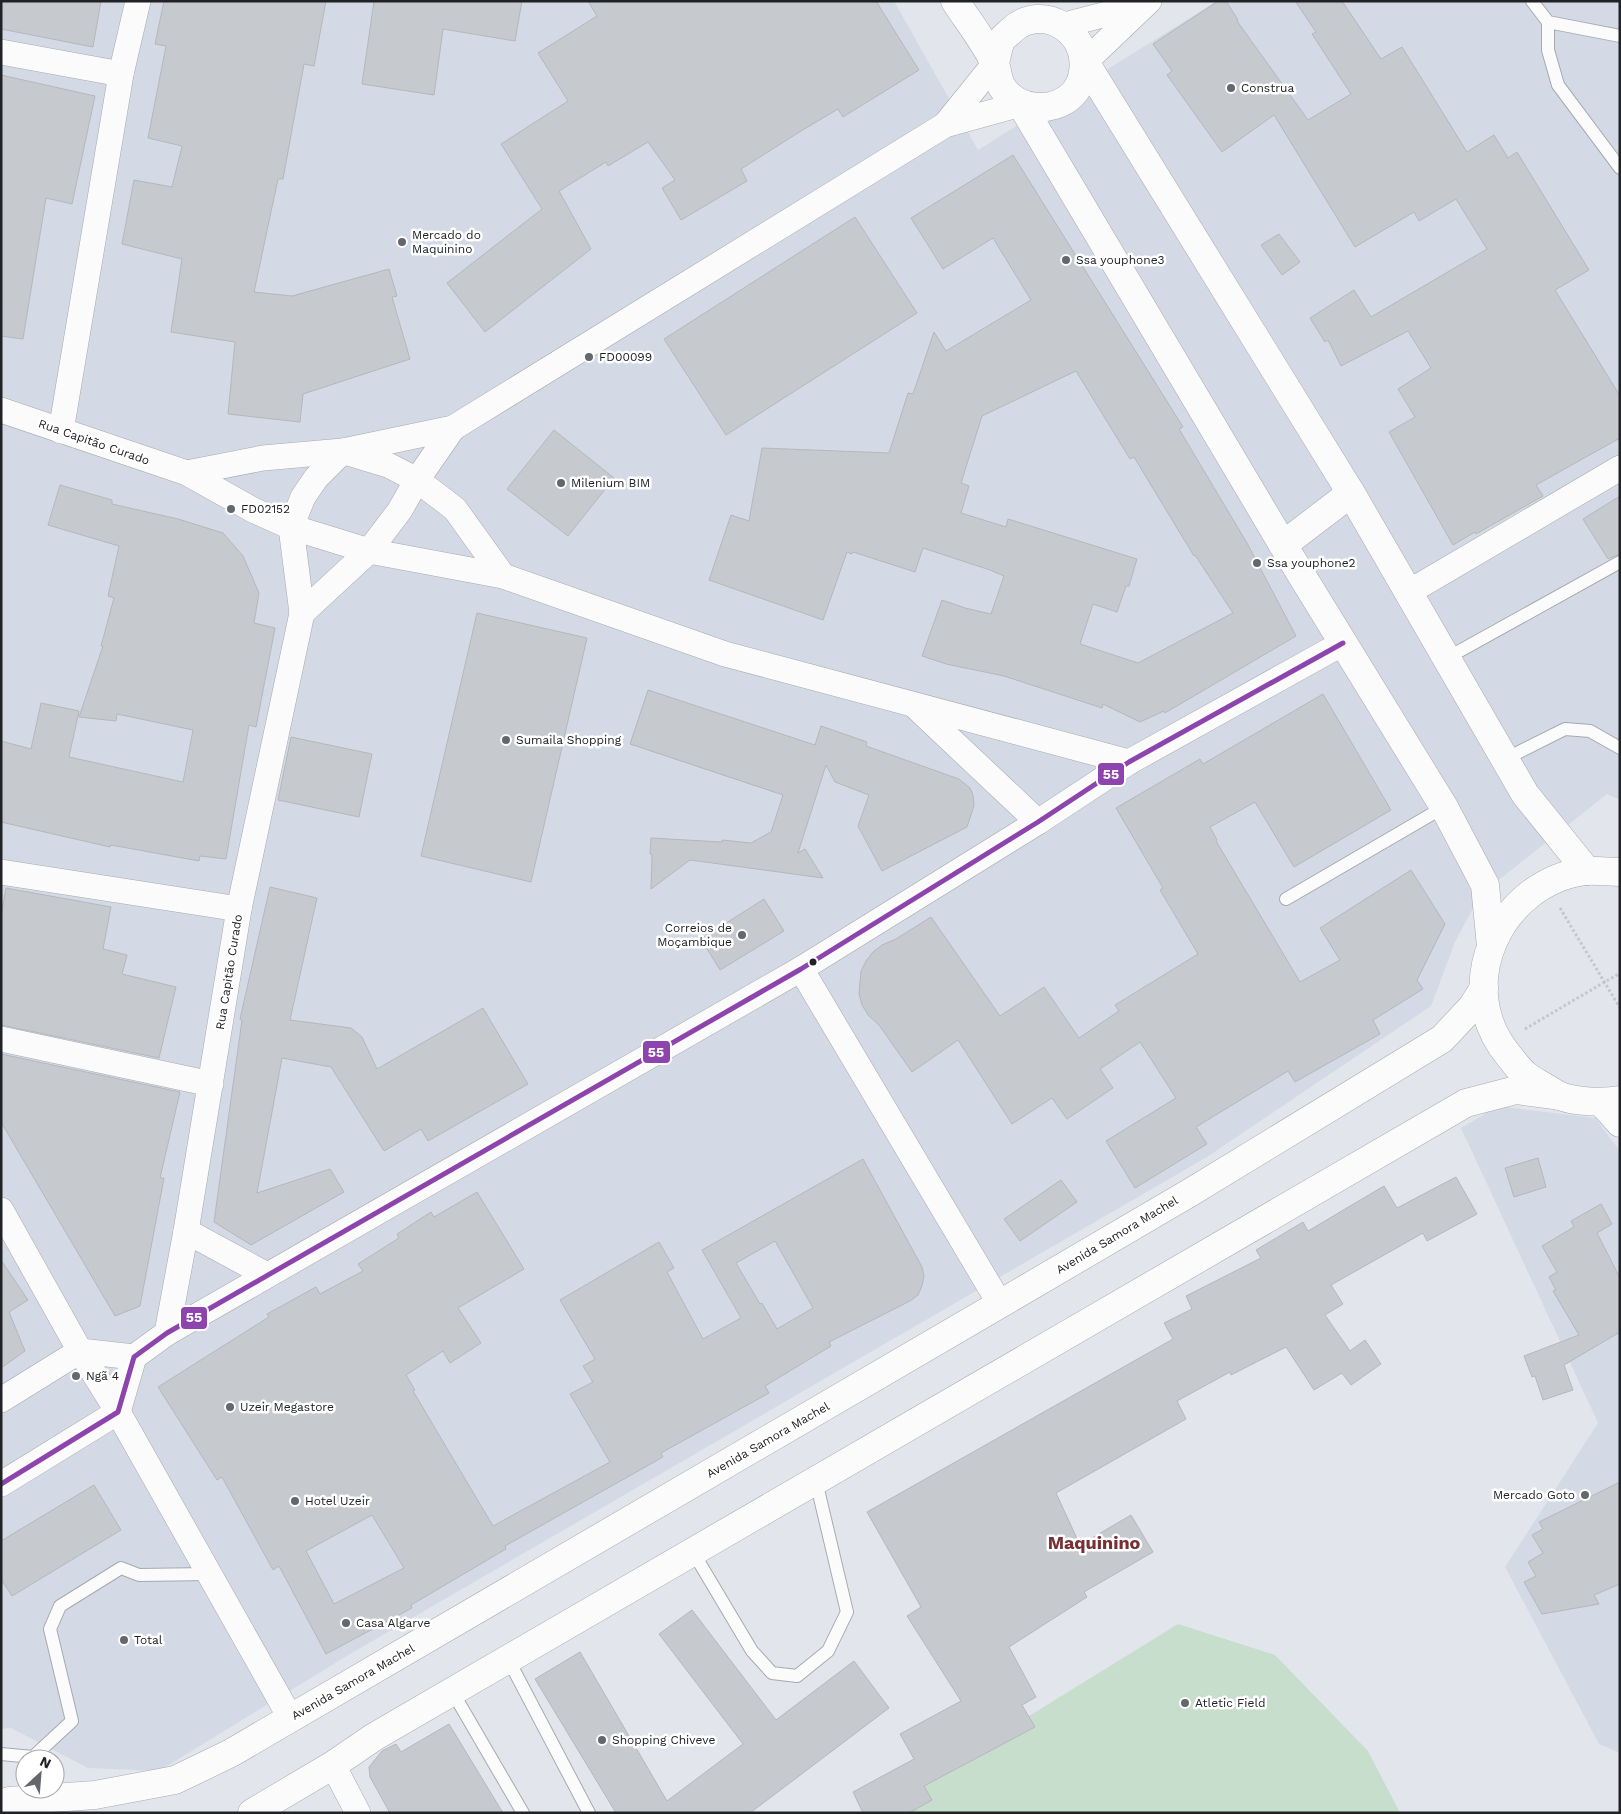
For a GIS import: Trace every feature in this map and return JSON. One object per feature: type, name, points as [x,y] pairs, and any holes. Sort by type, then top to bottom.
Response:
[{"type":"main road","points":[[955,1],[995,63],[1002,87],[1021,104],[1038,108],[1057,105],[1072,95],[1082,80],[1085,62]]},
{"type":"main road","points":[[1050,1],[1064,25],[1079,41],[1085,62],[1351,493],[1525,794],[1587,871]]},
{"type":"main road","points":[[995,63],[1002,40],[1018,24],[1042,18],[1064,25]]},
{"type":"main road","points":[[1021,104],[1283,545],[1444,807],[1484,885],[1491,946]]},
{"type":"main road","points":[[1283,545],[1351,493]]},
{"type":"main road","points":[[1560,1096],[1525,1075],[1499,1044],[1488,1017],[1484,988],[1485,966],[1491,946],[1504,921],[1522,900],[1546,883],[1566,875],[1587,871],[1620,872]]},
{"type":"main road","name":"Avenida Samora Machel","points":[[12,1804],[95,1795],[175,1780],[231,1753],[1190,1192],[1442,1039],[1472,1007],[1484,988]]},
{"type":"main road","points":[[252,1813],[452,1691],[1466,1103],[1516,1090],[1611,1102],[1620,1123]]},
{"type":"street","points":[[61,431],[121,74],[138,1]]},
{"type":"street","points":[[1064,25],[1147,3]]},
{"type":"street","points":[[1085,62],[1147,3]]},
{"type":"street","points":[[1,52],[121,74]]},
{"type":"street","points":[[945,125],[995,63]]},
{"type":"street","points":[[187,473],[263,458],[343,451],[453,428],[945,125],[1021,104]]},
{"type":"street","name":"Rua Capitão Curado","points":[[1,410],[187,473],[253,510],[291,527],[369,551],[503,576],[725,654],[1129,762]]},
{"type":"street","points":[[302,613],[369,551],[400,510],[416,480],[453,428]]},
{"type":"street","points":[[343,451],[388,465],[416,480],[455,509],[503,576]]},
{"type":"street","points":[[291,527],[303,497],[316,478],[343,451]]},
{"type":"street","points":[[1409,592],[1620,468]]},
{"type":"street","name":"Rua Capitão Curado","points":[[167,1333],[211,1084],[239,909],[302,613],[291,527]]},
{"type":"street","points":[[1,1484],[118,1412],[134,1357],[167,1333],[801,969],[1038,822],[1129,762],[1343,643]]},
{"type":"street","points":[[915,706],[1038,822]]},
{"type":"street","points":[[1,872],[239,909]]},
{"type":"street","points":[[801,969],[1000,1304]]},
{"type":"street","points":[[1,1039],[211,1084]]},
{"type":"street","points":[[1,1210],[80,1351],[118,1412],[291,1719]]},
{"type":"street","points":[[186,1231],[268,1275]]},
{"type":"street","points":[[1,1400],[80,1351],[134,1357]]},
{"type":"street","points":[[333,1765],[358,1813]]},
{"type":"lane","points":[[1532,1],[1548,22],[1548,50],[1558,85],[1620,168]]},
{"type":"lane","points":[[1548,22],[1620,36]]},
{"type":"lane","points":[[1448,658],[1620,562]]},
{"type":"lane","points":[[1505,759],[1565,729],[1590,732],[1620,748]]},
{"type":"lane","points":[[1286,899],[1444,807]]},
{"type":"lane","points":[[693,1552],[752,1651],[772,1672],[797,1676],[828,1651],[847,1612],[816,1481]]},
{"type":"lane","points":[[1,1754],[33,1757],[72,1721],[50,1629],[60,1606],[121,1568],[138,1575],[209,1574]]},
{"type":"lane","points":[[508,1659],[589,1813]]},
{"type":"lane","points":[[452,1691],[524,1813]]},
{"type":"path","points":[[1546,883],[1620,1008]]},
{"type":"path","points":[[1499,1044],[1620,973]]},
{"type":"shaded area","points":[[1,1],[894,1],[978,150],[1217,1],[1620,1],[1620,800],[1607,794],[1480,895],[1455,942],[1431,1006],[1207,1157],[350,1654],[159,1771],[88,1768],[65,1756],[65,1749],[51,1749],[11,1728],[1,1729]]},
{"type":"shaded area","name":"Mercado Goto","points":[[1498,1106],[1595,1118],[1620,1151],[1620,1753],[1599,1744],[1505,1567],[1598,1423],[1461,1128]]},
{"type":"green space","name":"Atletic Field","points":[[1178,1624],[1275,1655],[1368,1751],[1400,1813],[872,1813]]},
{"type":"building","points":[[1,1],[101,1],[93,47],[1,29]]},
{"type":"building","points":[[164,1],[326,1],[314,66],[304,64],[283,179],[278,179],[254,292],[292,296],[389,269],[397,296],[392,297],[410,359],[303,394],[300,422],[228,414],[235,342],[171,332],[182,259],[122,244],[134,180],[172,187],[182,146],[148,138],[166,46],[155,44]]},
{"type":"building","points":[[374,1],[522,1],[515,41],[443,29],[434,95],[362,84]]},
{"type":"building","points":[[588,1],[876,1],[919,70],[843,117],[838,109],[801,131],[741,169],[747,181],[681,220],[662,188],[675,180],[648,142],[608,166],[606,162],[559,191],[591,249],[485,332],[447,283],[542,209],[501,144],[568,101],[538,53],[597,16]]},
{"type":"building","points":[[1218,1],[1226,1],[1237,21],[1308,120],[1351,94],[1312,34],[1316,32],[1295,1],[1342,1],[1381,59],[1402,47],[1467,152],[1494,135],[1508,158],[1517,152],[1589,270],[1555,290],[1620,396],[1620,438],[1536,485],[1543,496],[1453,545],[1389,432],[1415,417],[1398,389],[1431,368],[1408,331],[1341,366],[1328,340],[1325,342],[1310,318],[1354,290],[1371,317],[1487,249],[1456,199],[1419,221],[1414,212],[1355,247],[1274,115],[1222,152],[1167,75],[1172,71],[1153,44]]},
{"type":"building","points":[[1,75],[95,96],[72,204],[46,198],[23,339],[1,336]]},
{"type":"building","points":[[1013,155],[1183,427],[1179,429],[1247,543],[1296,636],[1165,713],[1164,711],[1140,722],[1103,704],[1102,708],[1004,676],[946,664],[922,656],[942,600],[991,614],[1004,576],[990,570],[923,548],[915,572],[853,552],[852,554],[847,552],[823,620],[709,580],[731,515],[749,521],[762,448],[889,453],[908,393],[913,394],[934,332],[946,351],[1031,300],[993,238],[943,269],[911,218]],"holes":[[[1076,371],[1130,459],[1134,457],[1194,556],[1233,613],[1138,663],[1080,644],[1093,604],[1117,612],[1126,586],[1129,586],[1137,559],[1008,519],[1006,527],[961,513],[969,486],[961,483],[982,416]]]},
{"type":"building","points":[[855,217],[917,313],[726,435],[664,339]]},
{"type":"building","points":[[1279,234],[1300,262],[1282,275],[1261,245]]},
{"type":"building","name":"Milenium BIM","points":[[554,430],[614,478],[568,536],[507,489]]},
{"type":"building","points":[[60,485],[112,500],[112,504],[178,519],[223,533],[243,556],[259,593],[254,623],[275,628],[256,727],[249,725],[226,859],[200,856],[199,861],[111,845],[110,847],[1,822],[1,741],[31,749],[41,703],[79,711],[69,757],[183,782],[193,730],[117,714],[116,721],[79,717],[103,646],[101,646],[114,598],[108,596],[119,546],[48,525]]},
{"type":"building","points":[[1620,496],[1620,554],[1608,559],[1583,519]]},
{"type":"building","name":"Sumaila Shopping","points":[[477,613],[587,638],[531,882],[421,856]]},
{"type":"building","points":[[648,690],[815,745],[821,726],[867,742],[866,746],[959,779],[970,788],[973,795],[974,806],[967,827],[882,871],[858,826],[869,795],[835,782],[826,765],[798,853],[805,849],[823,878],[690,860],[651,889],[651,838],[722,842],[722,840],[751,843],[771,832],[783,795],[630,744]]},
{"type":"building","points":[[1323,694],[1391,810],[1294,867],[1255,802],[1210,827],[1216,841],[1300,982],[1340,960],[1320,928],[1411,870],[1445,924],[1417,980],[1423,989],[1373,1020],[1380,1034],[1295,1082],[1288,1071],[1196,1127],[1207,1144],[1135,1188],[1106,1141],[1176,1098],[1140,1042],[1100,1069],[1113,1088],[1067,1119],[1052,1098],[1012,1124],[958,1040],[912,1072],[879,1025],[868,1015],[862,1005],[859,994],[861,971],[873,952],[931,917],[1000,1016],[1044,987],[1079,1038],[1119,1011],[1115,1005],[1198,954],[1160,890],[1163,888],[1116,808],[1200,759],[1203,764]]},
{"type":"building","points":[[291,737],[372,754],[359,817],[278,800]]},
{"type":"building","points":[[270,887],[317,898],[290,1020],[351,1028],[362,1037],[377,1069],[483,1008],[528,1084],[428,1141],[421,1129],[384,1151],[331,1067],[282,1058],[257,1193],[330,1169],[344,1192],[251,1245],[214,1222],[242,1020],[240,1019]]},
{"type":"building","points":[[6,888],[111,907],[103,949],[127,955],[122,974],[176,987],[159,1058],[1,1025],[1,916]]},
{"type":"building","name":"Correios de Moçambique","points":[[764,899],[784,931],[720,970],[701,939]]},
{"type":"building","points":[[1,1054],[180,1092],[160,1178],[164,1178],[140,1306],[115,1316],[1,1122]]},
{"type":"building","points":[[1538,1158],[1546,1187],[1514,1197],[1505,1168]]},
{"type":"building","points":[[863,1159],[922,1267],[924,1276],[918,1295],[910,1301],[829,1342],[831,1346],[765,1386],[769,1393],[661,1453],[663,1457],[505,1546],[506,1549],[411,1605],[412,1608],[326,1654],[279,1566],[273,1570],[222,1477],[217,1480],[158,1387],[269,1317],[267,1314],[316,1287],[320,1294],[363,1271],[358,1264],[399,1238],[397,1234],[431,1212],[434,1217],[477,1192],[524,1269],[458,1308],[481,1343],[450,1363],[443,1351],[406,1375],[415,1390],[413,1391],[493,1526],[610,1462],[570,1394],[593,1382],[583,1366],[595,1359],[560,1300],[659,1242],[674,1268],[667,1272],[703,1339],[741,1318],[702,1250]],"holes":[[[775,1241],[813,1308],[777,1329],[736,1263]],[[372,1515],[404,1568],[334,1604],[306,1551]]]},
{"type":"building","points":[[1456,1177],[1477,1214],[1427,1241],[1423,1233],[1331,1285],[1343,1304],[1325,1315],[1350,1351],[1365,1340],[1381,1364],[1351,1385],[1342,1373],[1314,1390],[1286,1347],[1231,1375],[1230,1372],[1177,1401],[1186,1419],[1056,1493],[1080,1545],[1131,1515],[1153,1552],[1084,1592],[1087,1597],[1009,1647],[1036,1697],[1022,1705],[1035,1727],[924,1786],[932,1800],[909,1813],[863,1813],[853,1792],[914,1759],[900,1734],[961,1701],[907,1616],[921,1607],[867,1512],[1173,1339],[1164,1323],[1192,1309],[1186,1296],[1261,1258],[1256,1250],[1303,1222],[1308,1231],[1384,1186],[1397,1208]]},
{"type":"building","points":[[1061,1180],[1077,1202],[1020,1241],[1004,1219]]},
{"type":"building","points":[[1601,1204],[1612,1224],[1597,1233],[1620,1278],[1620,1332],[1564,1365],[1573,1390],[1543,1400],[1535,1376],[1532,1377],[1524,1356],[1579,1335],[1553,1291],[1556,1290],[1549,1277],[1557,1272],[1542,1246],[1574,1227],[1571,1221]]},
{"type":"building","points":[[1,1260],[28,1300],[9,1312],[25,1351],[1,1368]]},
{"type":"building","points":[[1620,1482],[1620,1584],[1594,1595],[1599,1604],[1542,1614],[1524,1582],[1536,1576],[1528,1562],[1543,1553],[1532,1535],[1543,1529],[1539,1522]]},
{"type":"building","points":[[94,1485],[121,1530],[12,1596],[1,1579],[1,1541]]},
{"type":"building","points":[[692,1610],[776,1720],[854,1661],[889,1708],[750,1813],[616,1813],[535,1679],[580,1652],[667,1801],[743,1744],[659,1634]]},
{"type":"building","points":[[449,1724],[503,1813],[390,1813],[370,1777],[369,1767],[382,1751],[396,1744],[401,1752]]},
{"type":"transit line","name":"55","points":[[1,1484],[118,1412],[134,1357],[167,1333],[801,969],[1038,822],[1129,762],[1343,643]]},
{"type":"place","name":"Construa","points":[[1231,88]]},
{"type":"place","name":"Mercado do Maquinino","points":[[402,242]]},
{"type":"place","name":"Ssa youphone3","points":[[1066,260]]},
{"type":"place","name":"FD00099","points":[[589,357]]},
{"type":"place","name":"Milenium BIM","points":[[561,483]]},
{"type":"place","name":"FD02152","points":[[231,509]]},
{"type":"place","name":"Ssa youphone2","points":[[1257,563]]},
{"type":"place","name":"Sumaila Shopping","points":[[506,740]]},
{"type":"place","name":"Correios de Moçambique","points":[[742,935]]},
{"type":"place","name":"Ngã 4","points":[[76,1376]]},
{"type":"place","name":"Uzeir Megastore","points":[[230,1407]]},
{"type":"place","name":"Mercado Goto","points":[[1585,1495]]},
{"type":"place","name":"Hotel Uzeir","points":[[295,1501]]},
{"type":"place","name":"Casa Algarve","points":[[346,1623]]},
{"type":"place","name":"Total","points":[[124,1640]]},
{"type":"place","name":"Atletic Field","points":[[1185,1703]]},
{"type":"place","name":"Shopping Chiveve","points":[[602,1740]]},
{"type":"district","name":"Maquinino","points":[[1094,1543]]}]
